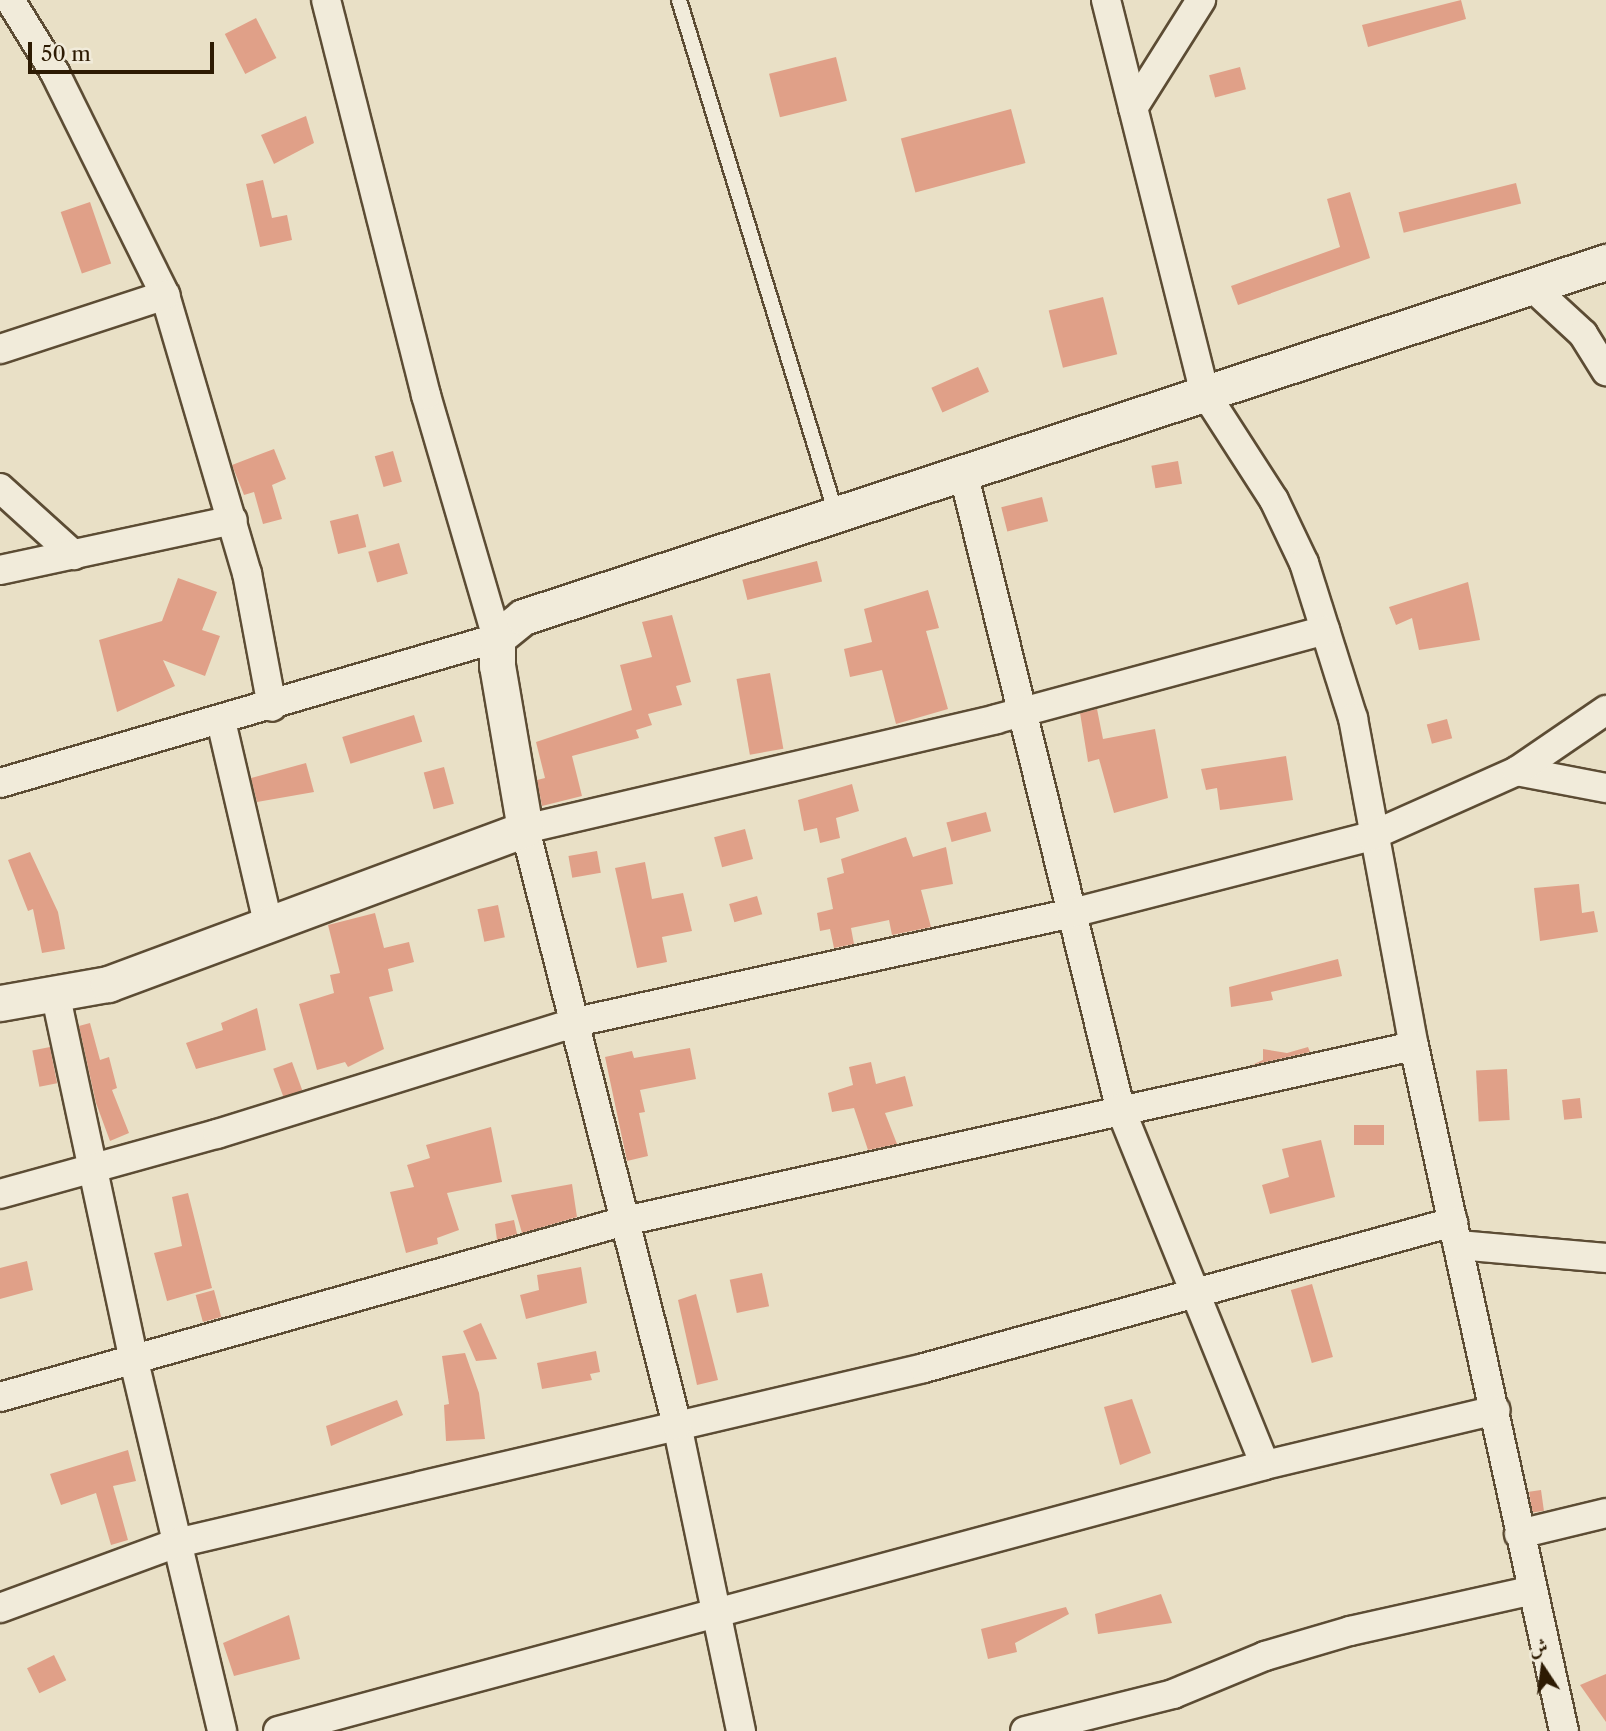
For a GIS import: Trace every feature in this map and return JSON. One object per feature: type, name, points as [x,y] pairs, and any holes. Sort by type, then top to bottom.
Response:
[{"type":"street","points":[[326,0],[426,395],[497,638],[525,829],[677,1425],[741,1731]]},
{"type":"street","points":[[1106,0],[1205,393],[1274,500],[1304,563],[1353,718],[1371,836],[1414,1046],[1496,1410],[1529,1591],[1564,1731]]},
{"type":"street","points":[[1133,107],[1201,0]]},
{"type":"street","points":[[16,5],[55,72],[165,295],[233,520],[272,707]]},
{"type":"street","points":[[0,783],[272,707],[497,638],[523,617],[1606,262]]},
{"type":"street","points":[[1531,286],[1583,334],[1606,372]]},
{"type":"street","points":[[0,349],[165,295]]},
{"type":"street","points":[[963,472],[1025,711],[1120,1108],[1265,1465]]},
{"type":"street","points":[[0,488],[74,555]]},
{"type":"street","points":[[0,570],[233,520]]},
{"type":"street","points":[[0,1003],[56,997],[108,984],[525,829],[1025,711],[1325,630]]},
{"type":"street","points":[[0,1194],[576,1023],[1072,913],[1371,836],[1517,771],[1606,710]]},
{"type":"street","points":[[222,721],[268,923]]},
{"type":"street","points":[[1517,771],[1606,788]]},
{"type":"street","points":[[56,997],[134,1362],[222,1731]]},
{"type":"street","points":[[0,1397],[134,1362],[625,1221],[1120,1108],[1414,1046]]},
{"type":"street","points":[[0,1608],[177,1543],[924,1368],[1193,1292],[1456,1233],[1606,1258]]},
{"type":"street","points":[[278,1731],[719,1616],[1265,1465],[1496,1410]]},
{"type":"street","points":[[1519,1534],[1606,1513]]},
{"type":"street","points":[[1025,1731],[1173,1694],[1265,1656],[1350,1631],[1529,1591]]},
{"type":"lane","points":[[679,0],[836,514]]},
{"type":"building","points":[[1461,0],[1466,19],[1368,47],[1362,25]]},
{"type":"building","points":[[256,18],[276,58],[245,74],[225,34]]},
{"type":"building","points":[[836,57],[847,101],[780,117],[769,74]]},
{"type":"building","points":[[1240,67],[1246,89],[1215,97],[1209,75]]},
{"type":"building","points":[[1011,109],[1025,163],[915,193],[901,139]]},
{"type":"building","points":[[306,116],[314,143],[274,164],[261,135]]},
{"type":"building","points":[[263,180],[272,218],[287,215],[292,240],[260,247],[246,184]]},
{"type":"building","points":[[1516,183],[1521,203],[1404,233],[1399,212]]},
{"type":"building","points":[[1350,192],[1370,258],[1238,305],[1231,286],[1340,247],[1327,199]]},
{"type":"building","points":[[90,202],[111,263],[82,274],[61,212]]},
{"type":"building","points":[[1103,297],[1117,354],[1063,368],[1049,311]]},
{"type":"building","points":[[978,367],[989,392],[942,412],[931,388]]},
{"type":"building","points":[[274,449],[286,479],[272,485],[282,519],[263,524],[254,492],[244,495],[232,465]]},
{"type":"building","points":[[393,451],[402,482],[384,487],[375,456]]},
{"type":"building","points":[[1178,461],[1182,484],[1155,488],[1151,466]]},
{"type":"building","points":[[1042,497],[1048,521],[1007,531],[1001,507]]},
{"type":"building","points":[[358,514],[366,547],[338,554],[330,521]]},
{"type":"building","points":[[399,543],[408,574],[377,583],[368,552]]},
{"type":"building","points":[[817,561],[822,581],[747,600],[742,580]]},
{"type":"building","points":[[178,578],[217,592],[202,630],[220,636],[205,676],[163,660],[175,686],[117,712],[99,640],[162,621]]},
{"type":"building","points":[[1468,582],[1480,640],[1419,650],[1412,618],[1396,625],[1389,607]]},
{"type":"building","points":[[928,590],[939,628],[926,631],[948,709],[896,724],[882,670],[850,677],[844,649],[872,642],[864,609]]},
{"type":"building","points":[[672,615],[691,682],[676,686],[682,705],[648,714],[652,725],[636,730],[639,738],[572,756],[582,796],[542,806],[537,780],[545,778],[536,742],[632,710],[620,665],[652,657],[642,622]]},
{"type":"building","points":[[770,673],[783,749],[750,755],[737,679]]},
{"type":"building","points":[[1097,709],[1103,739],[1155,729],[1168,798],[1114,813],[1099,759],[1088,762],[1080,713]]},
{"type":"building","points":[[414,715],[422,742],[350,764],[342,737]]},
{"type":"building","points":[[1447,719],[1452,738],[1432,744],[1427,724]]},
{"type":"building","points":[[1286,756],[1293,800],[1220,810],[1217,788],[1206,790],[1201,769]]},
{"type":"building","points":[[306,763],[314,792],[257,802],[251,778]]},
{"type":"building","points":[[444,767],[454,804],[434,809],[424,772]]},
{"type":"building","points":[[852,784],[859,811],[836,818],[840,838],[820,843],[817,828],[804,831],[798,800]]},
{"type":"building","points":[[986,812],[991,831],[952,842],[946,823]]},
{"type":"building","points":[[745,829],[753,859],[722,867],[714,837]]},
{"type":"building","points":[[906,837],[913,857],[946,847],[953,884],[921,890],[931,927],[892,935],[889,920],[851,928],[854,944],[834,948],[830,929],[820,931],[817,913],[833,909],[827,878],[844,873],[841,859]]},
{"type":"building","points":[[597,851],[601,873],[572,878],[568,856]]},
{"type":"building","points":[[30,852],[58,912],[65,949],[42,953],[33,909],[28,911],[8,860]]},
{"type":"building","points":[[645,862],[652,899],[683,893],[692,931],[662,937],[667,962],[637,968],[615,868]]},
{"type":"building","points":[[1579,884],[1582,913],[1594,911],[1598,932],[1540,941],[1534,888]]},
{"type":"building","points":[[757,896],[762,914],[734,922],[729,904]]},
{"type":"building","points":[[498,905],[505,937],[484,942],[477,909]]},
{"type":"building","points":[[375,913],[384,948],[409,942],[414,962],[388,969],[393,991],[369,997],[384,1049],[348,1067],[345,1062],[317,1070],[299,1004],[334,993],[330,975],[340,973],[328,925]]},
{"type":"building","points":[[1338,959],[1342,976],[1271,992],[1273,1000],[1231,1007],[1229,987]]},
{"type":"building","points":[[257,1008],[266,1050],[196,1069],[186,1043],[223,1030],[221,1023]]},
{"type":"building","points":[[90,1023],[100,1060],[109,1057],[117,1088],[112,1090],[129,1133],[110,1141],[96,1103],[79,1026]]},
{"type":"building","points":[[50,1047],[57,1083],[39,1087],[32,1050]]},
{"type":"building","points":[[1308,1047],[1310,1052],[1252,1065],[1263,1060],[1263,1049],[1287,1053]]},
{"type":"building","points":[[690,1048],[696,1079],[640,1090],[645,1112],[639,1113],[648,1156],[627,1161],[605,1057],[632,1051],[634,1058]]},
{"type":"building","points":[[292,1062],[302,1090],[283,1097],[273,1069]]},
{"type":"building","points":[[871,1062],[876,1084],[905,1076],[913,1106],[885,1113],[897,1144],[868,1150],[854,1108],[832,1112],[828,1093],[853,1085],[849,1067]]},
{"type":"building","points":[[1507,1069],[1510,1120],[1479,1122],[1476,1071]]},
{"type":"building","points":[[1580,1098],[1582,1118],[1564,1120],[1562,1100]]},
{"type":"building","points":[[1354,1125],[1384,1125],[1384,1145],[1354,1145]]},
{"type":"building","points":[[491,1127],[502,1182],[447,1193],[459,1230],[437,1238],[438,1244],[406,1253],[390,1192],[414,1187],[407,1165],[430,1158],[426,1145]]},
{"type":"building","points":[[1321,1140],[1335,1197],[1270,1214],[1262,1185],[1289,1177],[1282,1149]]},
{"type":"building","points":[[572,1184],[577,1217],[522,1233],[511,1195]]},
{"type":"building","points":[[188,1193],[212,1288],[167,1301],[154,1253],[182,1246],[172,1197]]},
{"type":"building","points":[[514,1220],[517,1234],[497,1240],[495,1224]]},
{"type":"building","points":[[27,1261],[33,1290],[0,1299],[0,1268]]},
{"type":"building","points":[[581,1267],[587,1303],[526,1319],[520,1295],[539,1290],[537,1275]]},
{"type":"building","points":[[762,1273],[769,1306],[737,1313],[730,1280]]},
{"type":"building","points":[[1312,1284],[1333,1357],[1312,1363],[1291,1290]]},
{"type":"building","points":[[214,1290],[221,1317],[203,1322],[196,1295]]},
{"type":"building","points":[[696,1294],[718,1380],[697,1385],[678,1300]]},
{"type":"building","points":[[481,1323],[497,1359],[476,1361],[463,1331]]},
{"type":"building","points":[[596,1351],[600,1372],[590,1374],[592,1380],[542,1389],[537,1363]]},
{"type":"building","points":[[465,1353],[479,1393],[485,1439],[446,1441],[444,1405],[449,1404],[442,1356]]},
{"type":"building","points":[[1132,1399],[1151,1453],[1120,1465],[1104,1407]]},
{"type":"building","points":[[397,1400],[403,1415],[331,1446],[326,1426]]},
{"type":"building","points":[[128,1450],[136,1481],[113,1486],[128,1540],[111,1545],[96,1493],[61,1505],[50,1474]]},
{"type":"building","points":[[1541,1490],[1544,1511],[1532,1512],[1529,1492]]},
{"type":"building","points":[[1161,1594],[1172,1623],[1098,1634],[1095,1614]]},
{"type":"building","points":[[1066,1607],[1069,1614],[1015,1643],[1017,1652],[988,1659],[981,1629]]},
{"type":"building","points":[[289,1615],[300,1659],[234,1676],[223,1643]]},
{"type":"building","points":[[54,1655],[66,1680],[39,1693],[27,1668]]},
{"type":"building","points":[[1606,1674],[1606,1722],[1580,1685]]}]
